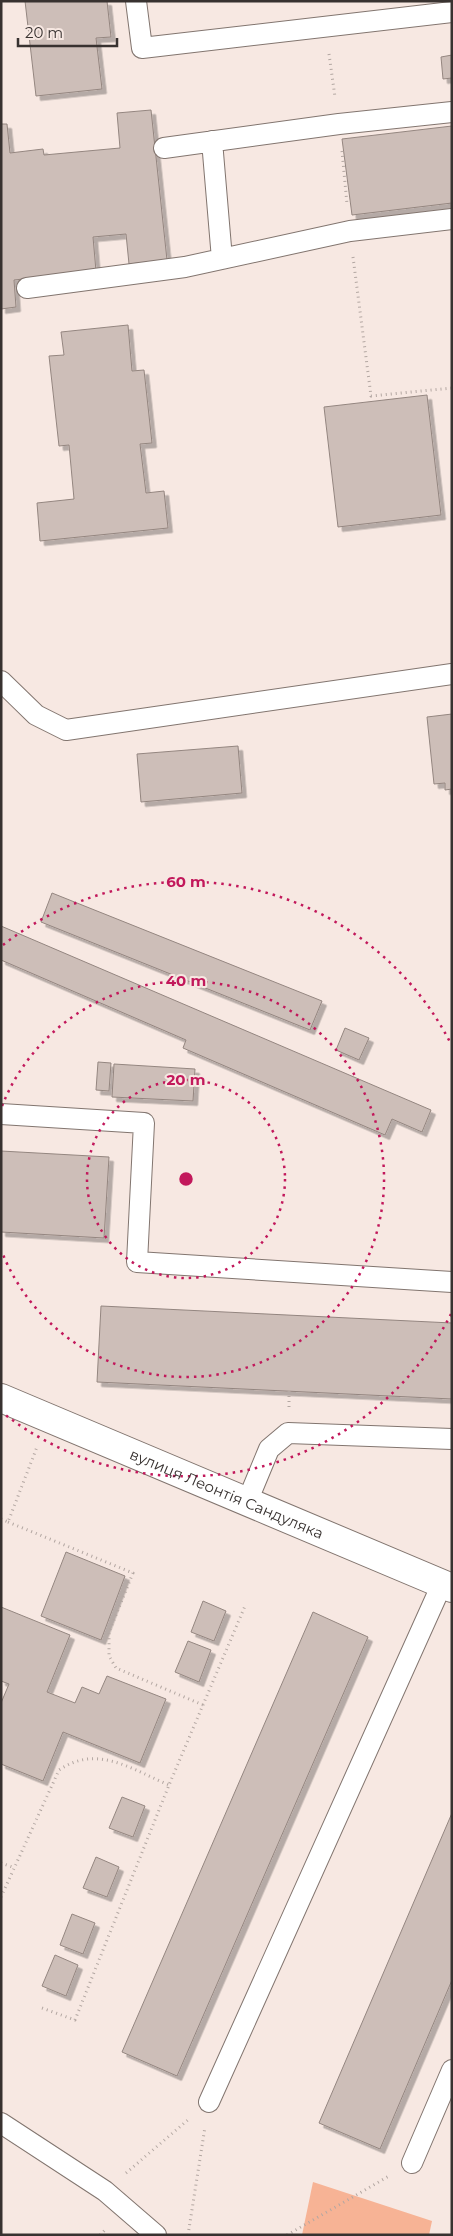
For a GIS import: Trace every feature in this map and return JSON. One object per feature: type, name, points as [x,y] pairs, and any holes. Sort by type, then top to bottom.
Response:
[{"type":"street","name":"вулиця Леонтія Сандуляка","points":[[1,1398],[447,1586]]},
{"type":"lane","points":[[136,1],[142,48],[452,12]]},
{"type":"lane","points":[[164,148],[452,112]]},
{"type":"lane","points":[[212,141],[222,259]]},
{"type":"lane","points":[[27,288],[185,267],[350,232],[452,219]]},
{"type":"lane","points":[[1,681],[36,715],[66,730],[452,674]]},
{"type":"lane","points":[[1,1114],[144,1123],[137,1262],[452,1282]]},
{"type":"lane","points":[[246,1502],[269,1449],[288,1433],[452,1439]]},
{"type":"lane","points":[[209,2102],[447,1586]]},
{"type":"lane","points":[[412,2163],[452,2070]]},
{"type":"lane","points":[[1,2123],[105,2191],[156,2235]]},
{"type":"path","points":[[8,1522],[48,1419]]},
{"type":"path","points":[[1,1519],[133,1574],[109,1632],[109,1656],[116,1668],[203,1705]]},
{"type":"path","points":[[42,2008],[75,2020],[169,1785],[245,1606]]},
{"type":"path","points":[[1,1897],[59,1770],[70,1763],[86,1758],[106,1758],[169,1785]]},
{"type":"path","points":[[1,1863],[14,1868]]},
{"type":"path","points":[[105,2191],[209,2102]]},
{"type":"path","points":[[188,2235],[209,2102]]},
{"type":"path","points":[[287,2235],[412,2163]]},
{"type":"shaded area","points":[[313,2182],[432,2221],[429,2235],[302,2235]]},
{"type":"building","points":[[25,1],[107,1],[111,37],[96,38],[102,89],[36,96]]},
{"type":"building","points":[[452,55],[452,78],[443,79],[441,57]]},
{"type":"building","points":[[151,110],[167,260],[129,264],[126,234],[93,237],[96,271],[14,280],[16,307],[1,309],[1,124],[7,124],[10,153],[43,149],[44,155],[120,148],[117,113]]},
{"type":"building","points":[[452,126],[452,203],[352,215],[342,139]]},
{"type":"building","points":[[128,325],[132,371],[144,370],[152,443],[140,444],[146,493],[164,491],[168,528],[40,541],[37,503],[74,499],[69,445],[59,446],[49,356],[64,355],[61,332]]},
{"type":"building","points":[[427,395],[441,515],[338,527],[324,407]]},
{"type":"building","points":[[452,714],[452,789],[445,790],[445,783],[434,784],[427,717]]},
{"type":"building","points":[[238,746],[242,793],[141,802],[137,754]]},
{"type":"building","points":[[52,893],[322,1001],[310,1030],[41,922]]},
{"type":"building","points":[[1,926],[431,1110],[422,1132],[392,1119],[385,1135],[183,1048],[186,1040],[1,960]]},
{"type":"building","points":[[345,1028],[369,1038],[359,1060],[336,1050]]},
{"type":"building","points":[[98,1062],[111,1063],[109,1091],[96,1090]]},
{"type":"building","points":[[114,1064],[195,1069],[193,1101],[112,1097]]},
{"type":"building","points":[[1,1151],[109,1157],[104,1238],[1,1232]]},
{"type":"building","points":[[101,1306],[452,1323],[452,1399],[97,1382]]},
{"type":"building","points":[[66,1552],[125,1576],[101,1640],[41,1616]]},
{"type":"building","points":[[203,1601],[226,1611],[214,1641],[191,1632]]},
{"type":"building","points":[[1,1607],[70,1635],[47,1692],[75,1703],[82,1687],[99,1694],[107,1676],[166,1699],[140,1763],[63,1732],[43,1781],[1,1764],[1,1703],[9,1684],[1,1681]]},
{"type":"building","points":[[313,1612],[368,1637],[177,2076],[122,2052]]},
{"type":"building","points":[[188,1641],[211,1650],[199,1682],[175,1672]]},
{"type":"building","points":[[122,1797],[145,1806],[133,1837],[109,1828]]},
{"type":"building","points":[[452,1813],[452,1980],[380,2149],[319,2123]]},
{"type":"building","points":[[96,1857],[119,1867],[107,1897],[83,1888]]},
{"type":"building","points":[[72,1914],[95,1923],[83,1954],[60,1945]]},
{"type":"building","points":[[55,1955],[78,1965],[66,1996],[42,1986]]}]
